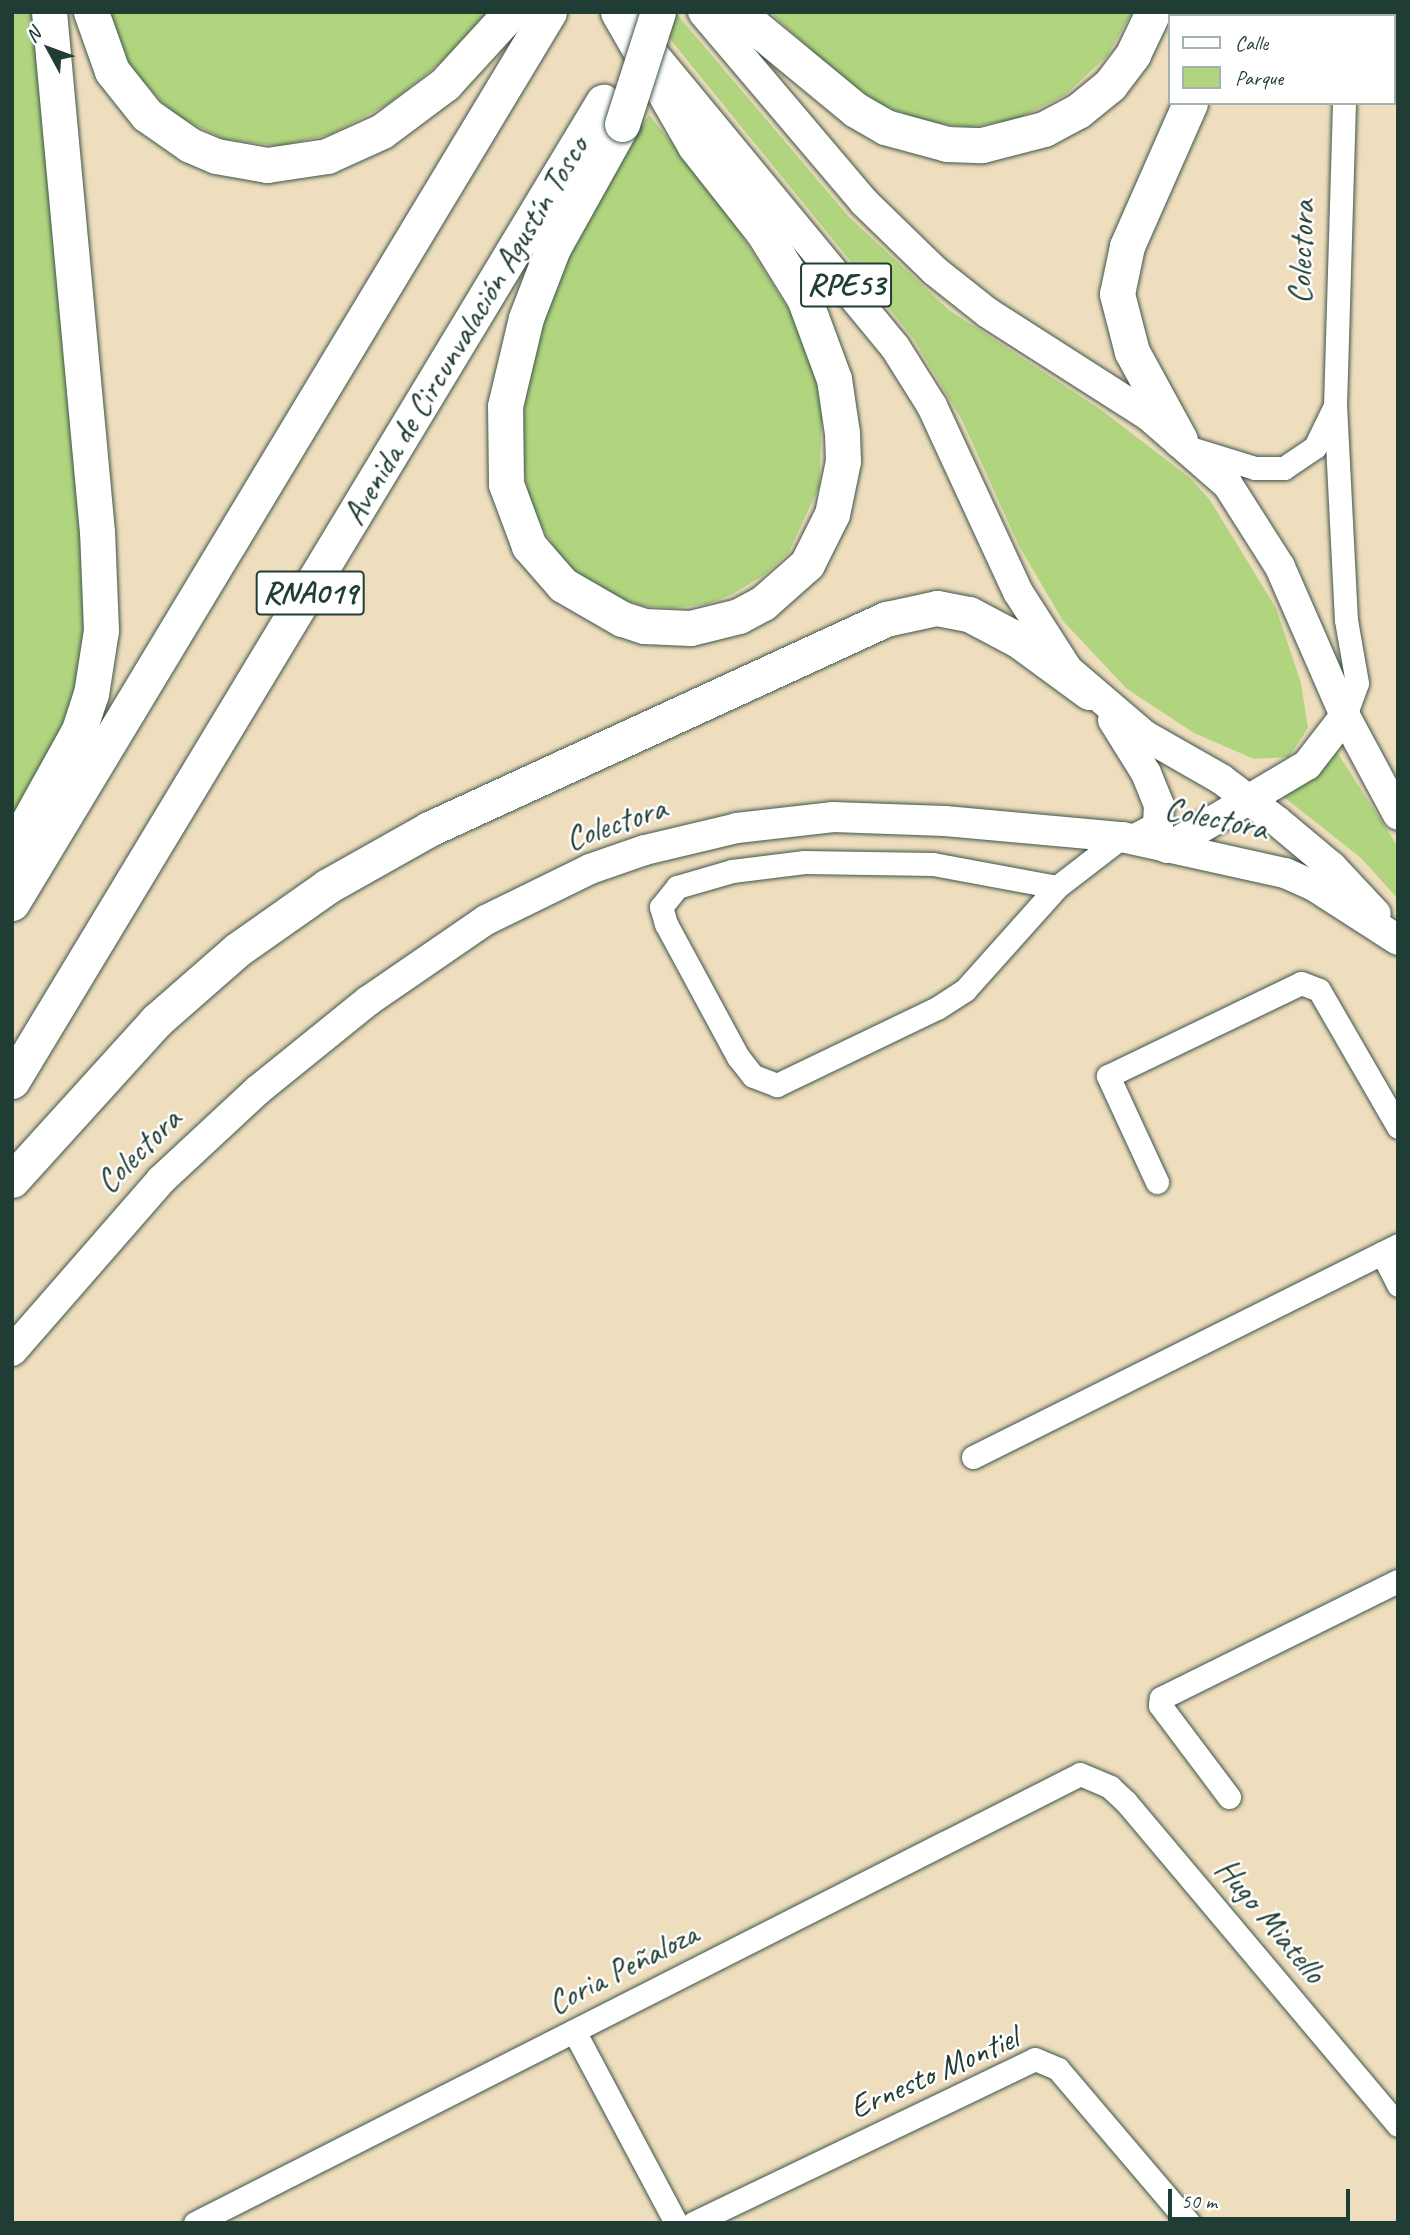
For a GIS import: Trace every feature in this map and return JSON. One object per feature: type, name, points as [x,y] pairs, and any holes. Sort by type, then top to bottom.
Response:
[{"type":"highway","points":[[12,851],[79,730],[91,694],[101,630],[97,532],[49,12]]},
{"type":"highway","points":[[91,12],[112,71],[147,115],[190,145],[216,156],[267,165],[327,156],[382,131],[533,17]]},
{"type":"highway","points":[[613,113],[553,248],[526,318],[505,406],[506,484],[529,546],[563,585],[622,619],[644,626],[690,628],[726,620],[763,603],[807,564],[832,514],[843,461],[842,433],[834,379],[804,298],[763,232],[695,146],[618,12]]},
{"type":"highway","name":"Avenida de Circunvalación Agustín Tosco","points":[[12,1081],[613,113],[658,12]]},
{"type":"highway","points":[[737,12],[856,110],[885,127],[947,144],[982,145],[1044,129],[1078,111],[1110,85],[1133,54],[1153,12]]},
{"type":"highway","name":"RNA019","points":[[12,903],[533,17]]},
{"type":"highway","points":[[1185,444],[1132,352],[1117,294],[1127,246],[1189,105]]},
{"type":"highway","points":[[12,1180],[166,1012],[237,950],[328,886],[429,829],[886,619],[937,608],[969,614],[1018,640],[1097,698]]},
{"type":"main road","name":"RPE53","points":[[618,12],[895,347],[932,406],[1018,592],[1050,647],[1097,698]]},
{"type":"main road","name":"RPE53","points":[[704,12],[902,241],[971,300],[1185,444]]},
{"type":"main road","points":[[1185,444],[1228,485],[1265,540],[1345,716],[1398,815]]},
{"type":"main road","points":[[1097,698],[1144,735],[1248,797],[1332,867],[1398,940]]},
{"type":"main road","points":[[1097,698],[1146,773],[1159,805],[1158,827],[1129,838]]},
{"type":"main road","points":[[1167,848],[1248,797],[1307,765],[1345,716]]},
{"type":"main road","name":"Colectora","points":[[12,1351],[109,1233],[258,1090],[423,961],[538,892],[590,869],[696,836],[833,817],[945,821],[1129,838],[1285,873],[1314,886],[1398,940]]},
{"type":"street","name":"Colectora","points":[[1344,105],[1335,404],[1346,620],[1357,671],[1353,698],[1345,716]]},
{"type":"street","points":[[1185,444],[1255,468],[1284,468],[1315,447],[1335,404]]},
{"type":"street","points":[[1057,887],[933,864],[804,862],[732,871],[677,887],[661,907],[666,923],[738,1057],[753,1076],[777,1085],[937,1008],[965,990],[1057,887],[1129,838]]},
{"type":"street","points":[[1157,1182],[1108,1076],[1301,983],[1319,990],[1398,1127]]},
{"type":"street","points":[[973,1457],[1390,1249],[1398,1285]]},
{"type":"street","points":[[1229,1797],[1160,1705],[1161,1698],[1398,1581]]},
{"type":"street","name":"Coria Peñaloza","points":[[195,2223],[1080,1774]]},
{"type":"street","name":"Hugo Miatello","points":[[1080,1774],[1110,1787],[1126,1801],[1398,2125]]},
{"type":"street","points":[[574,2031],[676,2223]]},
{"type":"street","name":"Ernesto Montiel","points":[[693,2223],[1035,2059],[1058,2069],[1189,2223]]},
{"type":"green space","points":[[12,12],[39,12],[88,582],[80,664],[69,710],[51,758],[12,820]]},
{"type":"green space","points":[[109,12],[488,12],[440,63],[388,104],[331,134],[279,146],[224,139],[175,115],[135,74],[123,54]]},
{"type":"green space","points":[[648,12],[675,12],[849,217],[949,310],[1100,409],[1190,478],[1210,500],[1276,608],[1301,683],[1308,728],[1289,757],[1254,759],[1194,733],[1127,689],[1063,621],[1019,546],[962,420],[913,338]]},
{"type":"green space","points":[[770,12],[1132,12],[1107,56],[1065,95],[1017,119],[968,127],[923,121],[880,104],[837,74]]},
{"type":"green space","points":[[649,115],[718,198],[795,320],[818,385],[822,416],[819,487],[789,552],[764,575],[733,594],[707,604],[674,608],[644,606],[613,596],[582,578],[560,558],[532,509],[521,458],[527,379],[549,303],[577,238]]},
{"type":"green space","points":[[1337,752],[1398,847],[1398,899],[1361,858],[1280,794],[1316,777]]}]
